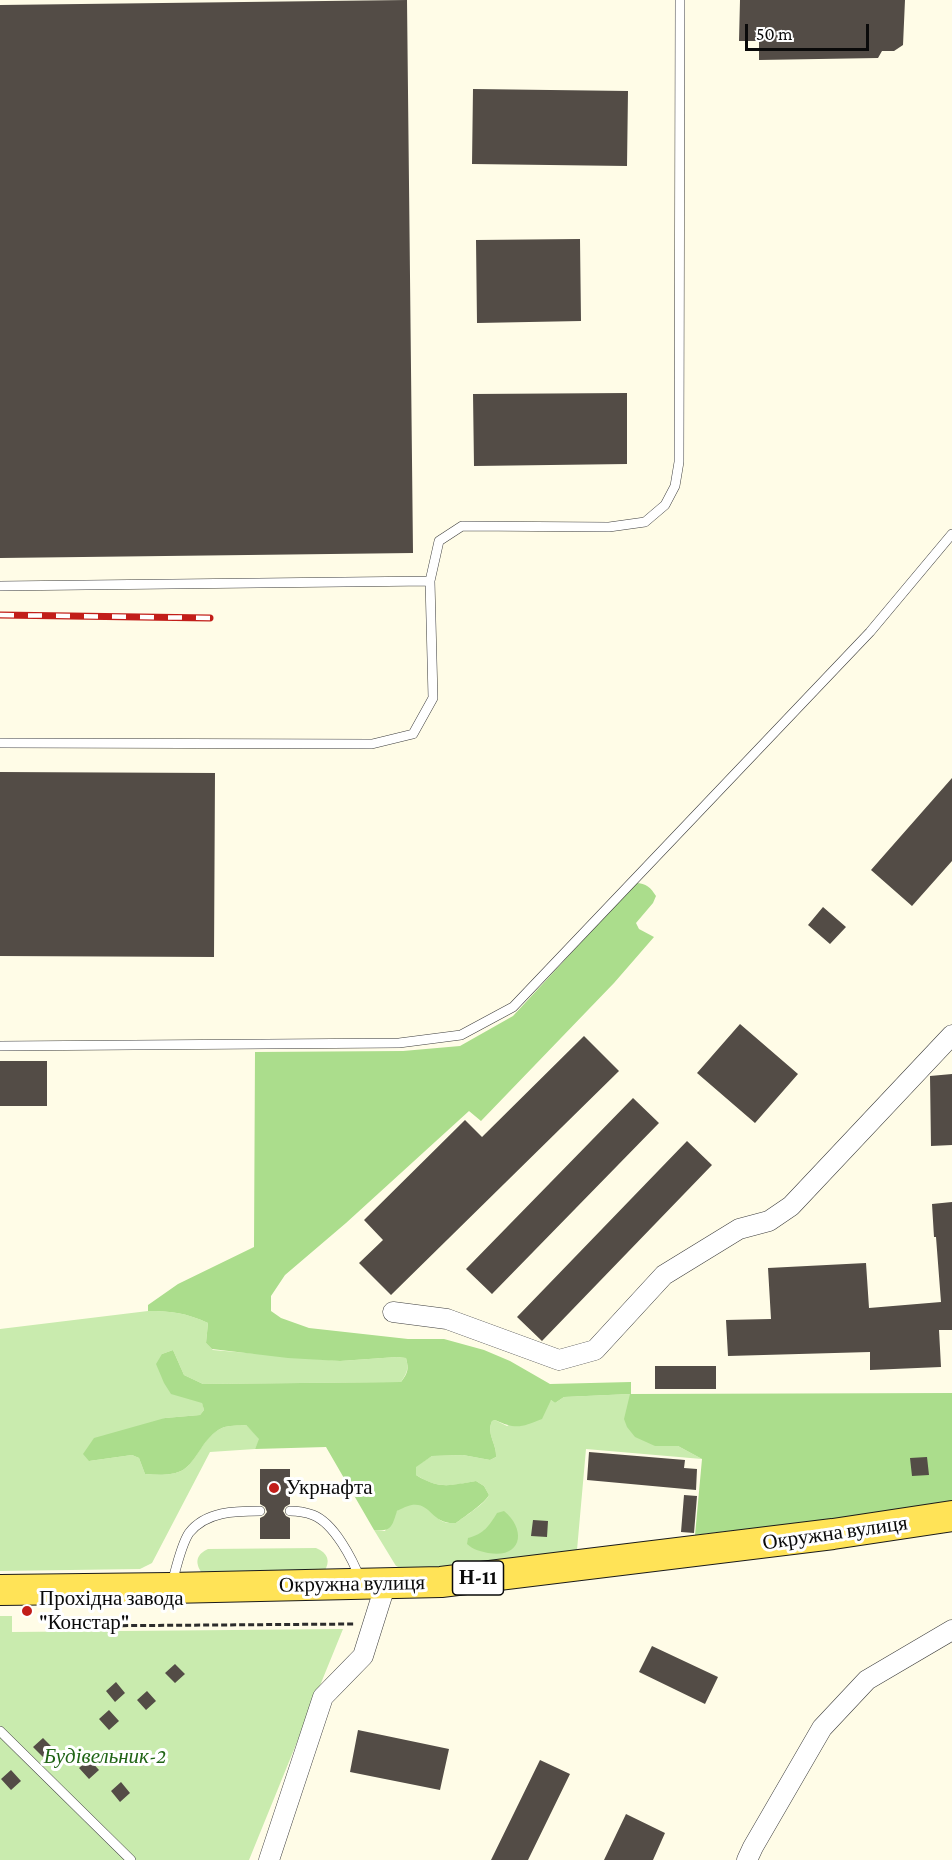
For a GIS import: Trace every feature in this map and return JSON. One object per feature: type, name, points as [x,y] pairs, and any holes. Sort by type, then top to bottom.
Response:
[{"type":"main road","name":"Окружна вулиця","points":[[0,1590],[441,1582],[833,1534],[952,1516]]},
{"type":"street","points":[[393,1312],[447,1319],[560,1360],[595,1350],[664,1275],[739,1229],[769,1221],[791,1206],[952,1035]]},
{"type":"street","points":[[268,1860],[323,1697],[363,1656],[373,1624],[374,1584]]},
{"type":"street","points":[[747,1860],[822,1728],[867,1680],[952,1630]]},
{"type":"lane","points":[[0,742],[372,744],[413,734],[433,698],[430,581],[439,541],[462,526],[609,527],[645,522],[664,505],[675,486],[679,462],[680,0]]},
{"type":"lane","points":[[0,1046],[399,1042],[461,1035],[513,1007],[870,632],[952,534]]},
{"type":"lane","points":[[0,586],[430,581]]},
{"type":"lane","points":[[170,1588],[189,1533],[216,1515],[233,1511],[260,1511]]},
{"type":"lane","points":[[290,1511],[302,1511],[316,1516],[327,1525],[356,1566],[374,1584]]},
{"type":"lane","points":[[0,1731],[131,1860]]},
{"type":"path","points":[[53,1611],[70,1626],[373,1624]]},
{"type":"green space","points":[[636,883],[648,886],[656,896],[636,923],[639,929],[654,937],[614,983],[481,1121],[469,1111],[285,1275],[271,1296],[271,1311],[281,1318],[309,1328],[408,1339],[444,1339],[484,1350],[510,1361],[550,1384],[631,1382],[631,1394],[952,1393],[952,1502],[695,1535],[702,1459],[678,1446],[655,1446],[635,1437],[624,1419],[630,1394],[564,1397],[555,1403],[551,1400],[542,1419],[529,1424],[514,1426],[492,1421],[490,1430],[496,1457],[490,1460],[463,1455],[432,1456],[416,1467],[416,1475],[439,1485],[476,1481],[484,1486],[489,1495],[487,1498],[456,1523],[439,1519],[417,1505],[397,1511],[388,1529],[374,1530],[326,1447],[255,1449],[259,1439],[246,1425],[224,1427],[215,1432],[188,1466],[174,1473],[145,1474],[139,1458],[132,1455],[89,1461],[83,1454],[94,1438],[165,1418],[200,1415],[204,1410],[202,1403],[171,1394],[164,1383],[156,1364],[162,1354],[173,1350],[184,1375],[203,1384],[401,1382],[407,1371],[406,1358],[340,1361],[288,1358],[212,1349],[206,1343],[208,1323],[179,1313],[148,1311],[148,1305],[178,1284],[254,1247],[255,1052],[403,1051],[460,1046],[513,1016]]},
{"type":"green space","points":[[148,1311],[179,1313],[208,1323],[206,1343],[213,1350],[340,1361],[397,1357],[406,1358],[407,1371],[401,1382],[203,1384],[184,1375],[173,1350],[162,1354],[202,1402],[204,1410],[200,1415],[165,1418],[89,1461],[132,1455],[139,1458],[145,1474],[174,1473],[188,1466],[215,1432],[224,1427],[246,1425],[260,1439],[255,1449],[210,1452],[152,1563],[140,1569],[0,1571],[0,1329]]},
{"type":"green space","points":[[630,1394],[655,1446],[678,1446],[702,1459],[586,1449],[577,1550],[477,1564],[413,1569],[396,1566],[374,1530],[385,1531],[397,1511],[412,1504],[421,1505],[443,1521],[456,1523],[479,1506],[489,1495],[484,1486],[476,1481],[452,1485],[431,1483],[416,1475],[416,1466],[432,1456],[463,1455],[490,1460],[496,1457],[490,1430],[492,1421],[495,1420],[507,1426],[551,1400],[555,1403],[564,1397]]},
{"type":"green space","points":[[504,1511],[516,1526],[518,1534],[514,1547],[508,1552],[499,1554],[477,1550],[467,1544],[468,1538],[482,1532],[497,1513]]},
{"type":"green space","points":[[316,1548],[323,1552],[328,1561],[324,1572],[202,1573],[197,1562],[201,1553],[208,1549]]},
{"type":"green space","name":"Будівельник-2","points":[[0,1616],[12,1616],[12,1632],[343,1629],[249,1860],[0,1860]]},
{"type":"building","points":[[407,0],[413,553],[0,558],[0,5]]},
{"type":"building","points":[[740,0],[905,0],[903,45],[894,51],[882,51],[878,58],[759,60],[759,41],[739,41]]},
{"type":"building","points":[[473,89],[628,91],[627,166],[472,164]]},
{"type":"building","points":[[580,239],[581,321],[477,323],[476,240]]},
{"type":"building","points":[[627,393],[627,464],[474,466],[473,394]]},
{"type":"building","points":[[0,772],[215,773],[214,957],[0,956]]},
{"type":"building","points":[[952,778],[952,861],[912,906],[871,870]]},
{"type":"building","points":[[823,907],[846,927],[830,944],[808,925]]},
{"type":"building","points":[[740,1024],[798,1074],[755,1123],[697,1073]]},
{"type":"building","points":[[584,1036],[619,1071],[391,1295],[359,1263],[383,1240],[364,1220],[465,1120],[482,1137]]},
{"type":"building","points":[[0,1061],[47,1061],[47,1106],[0,1106]]},
{"type":"building","points":[[952,1074],[952,1145],[931,1146],[930,1076]]},
{"type":"building","points":[[633,1098],[659,1123],[492,1294],[466,1269]]},
{"type":"building","points":[[687,1141],[712,1165],[542,1341],[517,1317]]},
{"type":"building","points":[[952,1202],[952,1330],[939,1330],[941,1367],[870,1370],[870,1352],[728,1356],[726,1320],[771,1319],[768,1268],[866,1263],[869,1308],[941,1302],[932,1204]]},
{"type":"building","points":[[655,1366],[716,1366],[716,1389],[655,1389]]},
{"type":"building","points":[[589,1452],[685,1460],[684,1468],[697,1469],[696,1490],[587,1480]]},
{"type":"building","points":[[927,1457],[929,1475],[912,1476],[910,1458]]},
{"type":"building","points":[[260,1469],[290,1469],[290,1504],[283,1511],[290,1518],[290,1539],[260,1539],[260,1518],[267,1512],[260,1504]]},
{"type":"building","points":[[684,1495],[697,1496],[694,1533],[681,1532]]},
{"type":"building","points":[[533,1520],[548,1521],[547,1537],[531,1536]]},
{"type":"building","points":[[652,1646],[718,1677],[705,1704],[639,1672]]},
{"type":"building","points":[[175,1664],[185,1674],[175,1683],[165,1673]]},
{"type":"building","points":[[116,1682],[125,1693],[115,1702],[106,1691]]},
{"type":"building","points":[[147,1691],[156,1701],[146,1710],[137,1700]]},
{"type":"building","points":[[109,1710],[119,1721],[109,1730],[99,1719]]},
{"type":"building","points":[[358,1730],[449,1749],[440,1790],[350,1772]]},
{"type":"building","points":[[43,1738],[53,1748],[43,1757],[33,1747]]},
{"type":"building","points":[[89,1759],[99,1770],[89,1779],[79,1768]]},
{"type":"building","points":[[540,1760],[570,1774],[528,1860],[491,1860]]},
{"type":"building","points":[[11,1770],[21,1781],[11,1790],[1,1779]]},
{"type":"building","points":[[121,1782],[130,1793],[120,1802],[111,1791]]},
{"type":"building","points":[[626,1814],[665,1833],[653,1860],[604,1860]]},
{"type":"railway","points":[[0,615],[210,618]]},
{"type":"place","name":"Укрнафта","points":[[274,1488]]},
{"type":"place","name":"Прохідна завода \"Констар\"","points":[[27,1611]]}]
